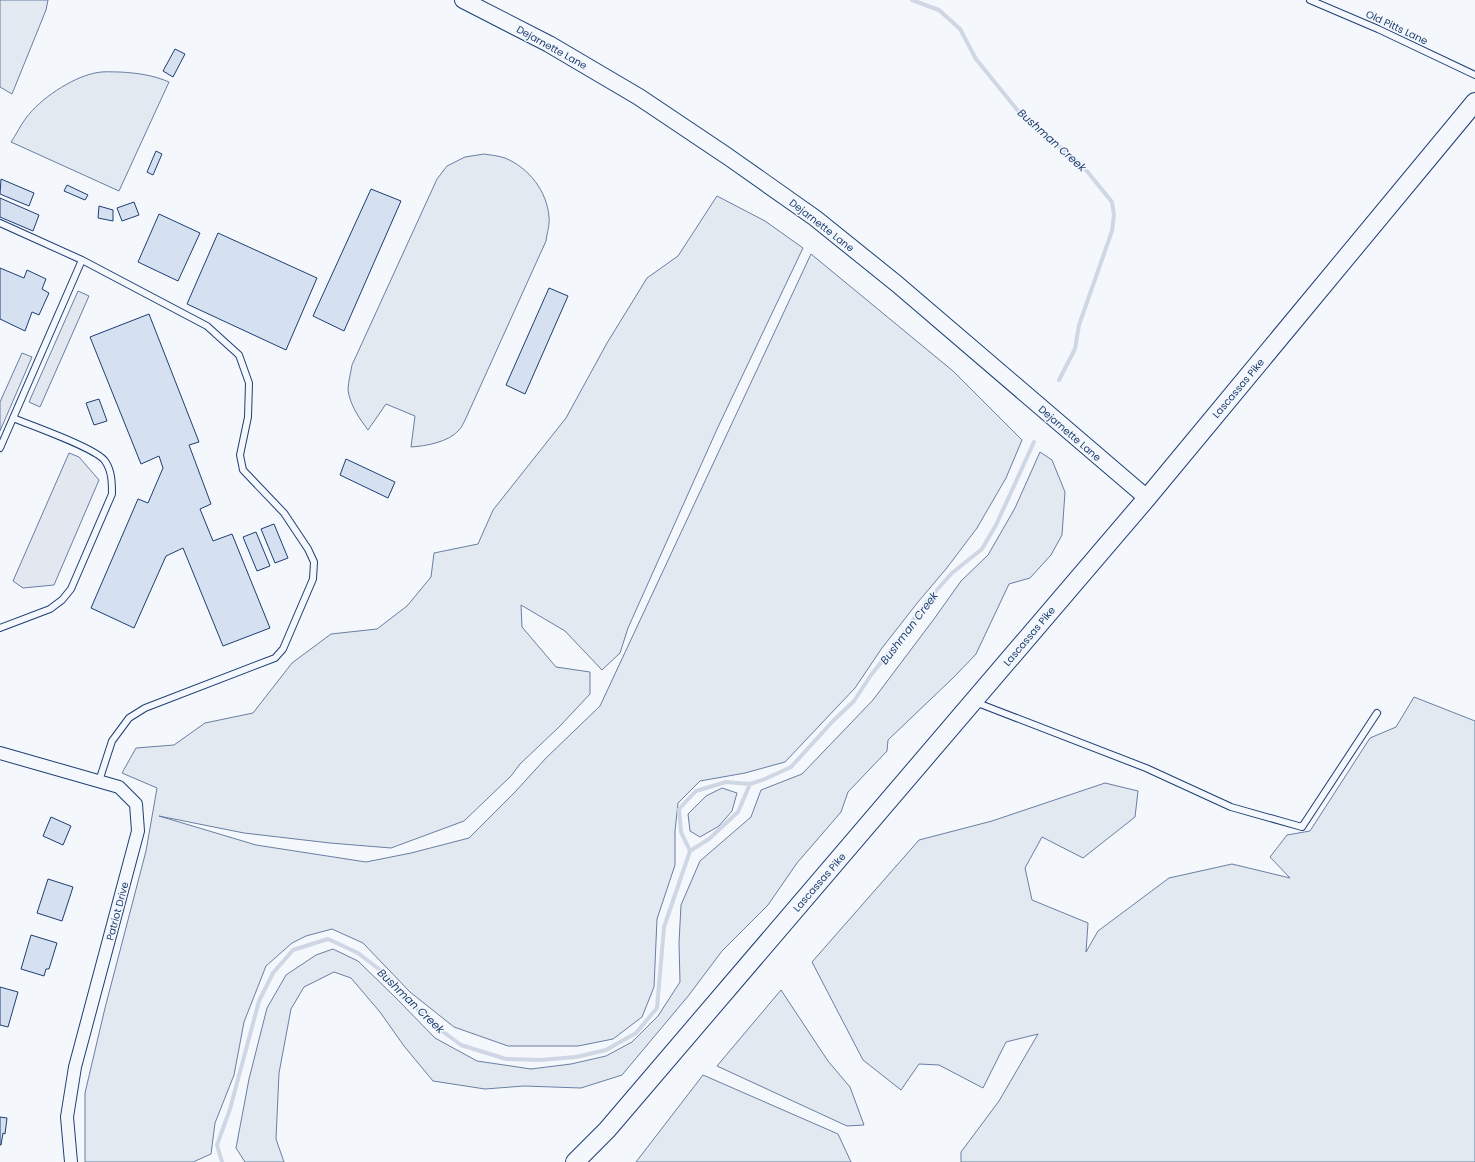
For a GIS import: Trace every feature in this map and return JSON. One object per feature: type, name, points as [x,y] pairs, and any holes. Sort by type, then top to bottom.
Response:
[{"type":"main road","name":"Dejarnette Lane","points":[[463,0],[549,44],[640,97],[815,218],[897,284],[1147,498]]},
{"type":"main road","name":"Lascassas Pike","points":[[575,1162],[607,1130],[1147,498],[1475,102]]},
{"type":"street","name":"Patriot Drive","points":[[0,753],[99,780],[119,787],[136,804],[138,831],[75,1068],[67,1117],[71,1162]]},
{"type":"lane","name":"Old Pitts Lane","points":[[1310,0],[1378,29],[1475,75]]},
{"type":"lane","points":[[0,223],[82,260],[207,326],[239,355],[250,383],[248,417],[240,455],[243,470],[284,513],[308,549],[314,562],[313,579],[283,649],[275,658],[145,708],[129,718],[112,741],[99,780]]},
{"type":"lane","points":[[0,448],[82,260]]},
{"type":"lane","points":[[0,628],[50,609],[62,600],[71,589],[112,494],[110,471],[105,461],[92,451],[13,418]]},
{"type":"lane","points":[[974,701],[1146,768],[1231,807],[1302,828],[1377,714]]},
{"type":"shaded area","points":[[0,0],[48,0],[46,10],[12,94],[0,87]]},
{"type":"shaded area","points":[[120,72],[145,75],[169,82],[119,191],[11,142],[32,111],[66,84],[95,73]]},
{"type":"shaded area","points":[[484,154],[503,157],[514,162],[529,174],[541,190],[548,207],[549,217],[546,241],[461,427],[449,438],[423,446],[411,447],[415,416],[386,404],[368,430],[355,411],[349,396],[348,387],[352,365],[437,179],[447,166],[465,157]]},
{"type":"shaded area","points":[[717,196],[765,221],[803,248],[718,427],[628,628],[620,653],[602,670],[565,631],[521,605],[522,627],[556,667],[590,672],[590,694],[559,727],[520,764],[511,776],[464,821],[391,848],[330,843],[244,833],[159,816],[256,845],[366,862],[411,853],[469,838],[515,792],[546,758],[600,706],[811,254],[953,371],[1022,440],[1006,478],[977,528],[882,648],[855,688],[785,762],[745,773],[700,781],[678,803],[675,831],[675,865],[657,919],[654,987],[642,1017],[613,1039],[578,1046],[508,1046],[454,1027],[410,992],[363,943],[332,929],[306,936],[292,943],[266,966],[244,1022],[234,1075],[215,1123],[211,1154],[193,1162],[85,1162],[85,1093],[105,1008],[146,851],[157,788],[122,773],[136,748],[174,745],[205,723],[253,713],[292,663],[331,634],[377,629],[407,606],[431,577],[434,553],[478,544],[493,510],[566,418],[607,343],[647,278],[678,256]]},
{"type":"shaded area","points":[[78,291],[89,296],[40,407],[29,402]]},
{"type":"shaded area","points":[[22,353],[32,357],[0,431],[0,402]]},
{"type":"shaded area","points":[[1040,452],[1052,460],[1065,492],[1062,535],[1051,555],[1030,578],[1009,584],[976,654],[888,740],[887,751],[848,792],[841,812],[797,863],[768,905],[722,951],[689,995],[622,1075],[581,1088],[524,1086],[485,1089],[433,1081],[404,1046],[380,1012],[351,978],[334,972],[304,987],[291,1009],[279,1073],[276,1139],[284,1162],[245,1162],[236,1148],[249,1079],[267,1008],[286,975],[316,955],[333,949],[358,961],[435,1038],[477,1061],[531,1069],[571,1064],[606,1056],[632,1042],[658,1016],[680,982],[679,943],[681,905],[700,861],[751,817],[761,790],[802,774],[873,700],[961,581],[988,555],[1015,508]]},
{"type":"shaded area","points":[[69,453],[79,457],[99,480],[54,585],[23,588],[13,581]]},
{"type":"shaded area","points":[[1414,697],[1475,721],[1475,1162],[961,1162],[961,1152],[999,1101],[1038,1034],[1006,1042],[983,1088],[939,1065],[919,1064],[901,1090],[863,1060],[812,962],[919,840],[992,821],[1105,783],[1138,791],[1135,817],[1083,858],[1042,837],[1025,868],[1032,900],[1088,923],[1086,952],[1098,931],[1169,878],[1232,864],[1290,878],[1270,857],[1287,835],[1310,831],[1370,738],[1396,727]]},
{"type":"shaded area","points":[[722,788],[737,793],[732,811],[719,826],[700,837],[690,831],[688,814],[706,796]]},
{"type":"shaded area","points":[[781,990],[828,1061],[850,1087],[864,1125],[847,1126],[717,1066]]},
{"type":"shaded area","points":[[703,1075],[838,1134],[851,1162],[636,1162]]},
{"type":"building","points":[[175,49],[185,54],[173,77],[163,71]]},
{"type":"building","points":[[156,151],[162,154],[153,175],[147,172]]},
{"type":"building","points":[[1,179],[34,193],[29,206],[0,194]]},
{"type":"building","points":[[67,185],[88,195],[85,200],[64,191]]},
{"type":"building","points":[[371,189],[401,201],[344,331],[313,316]]},
{"type":"building","points":[[0,198],[39,215],[33,231],[0,217]]},
{"type":"building","points":[[134,202],[139,215],[122,221],[117,208]]},
{"type":"building","points":[[99,206],[113,210],[113,221],[98,218]]},
{"type":"building","points":[[159,214],[200,233],[178,281],[138,262]]},
{"type":"building","points":[[218,233],[317,278],[286,350],[187,304]]},
{"type":"building","points":[[0,268],[24,278],[27,270],[46,279],[42,289],[49,293],[39,315],[32,312],[25,331],[0,319]]},
{"type":"building","points":[[549,288],[568,296],[525,394],[506,385]]},
{"type":"building","points":[[149,314],[199,442],[189,445],[211,504],[200,509],[213,541],[232,534],[270,628],[223,646],[183,548],[166,556],[134,628],[91,608],[138,499],[148,503],[163,468],[159,456],[141,464],[90,337]]},
{"type":"building","points":[[99,399],[107,421],[94,425],[86,403]]},
{"type":"building","points":[[346,459],[395,482],[388,498],[340,475]]},
{"type":"building","points":[[274,524],[288,558],[275,563],[261,529]]},
{"type":"building","points":[[256,532],[270,566],[257,571],[243,537]]},
{"type":"building","points":[[51,817],[71,826],[63,845],[43,836]]},
{"type":"building","points":[[48,879],[73,887],[62,921],[37,913]]},
{"type":"building","points":[[31,935],[57,943],[49,969],[46,969],[44,976],[21,969]]},
{"type":"building","points":[[0,987],[18,992],[8,1027],[0,1025]]},
{"type":"building","points":[[0,1117],[7,1118],[5,1134],[3,1133],[1,1145],[0,1145]]},
{"type":"waterway","name":"Bushman Creek","points":[[912,0],[939,10],[960,29],[976,59],[1023,117],[1082,165],[1112,202],[1114,215],[1112,231],[1079,325],[1075,349],[1059,380]]},
{"type":"waterway","name":"Bushman Creek","points":[[222,1162],[217,1145],[230,1109],[259,1001],[273,973],[293,950],[328,939],[358,953],[388,976],[418,1010],[434,1025],[461,1045],[506,1059],[540,1060],[576,1057],[606,1050],[636,1033],[657,1008],[664,927],[690,851],[709,839],[738,812],[750,784],[791,767],[833,721],[854,701],[871,675],[927,601],[952,573],[982,549],[996,525],[1034,442]]},
{"type":"waterway","name":"Bushman Creek","points":[[690,851],[681,832],[679,809],[696,791],[726,782],[750,784]]}]
